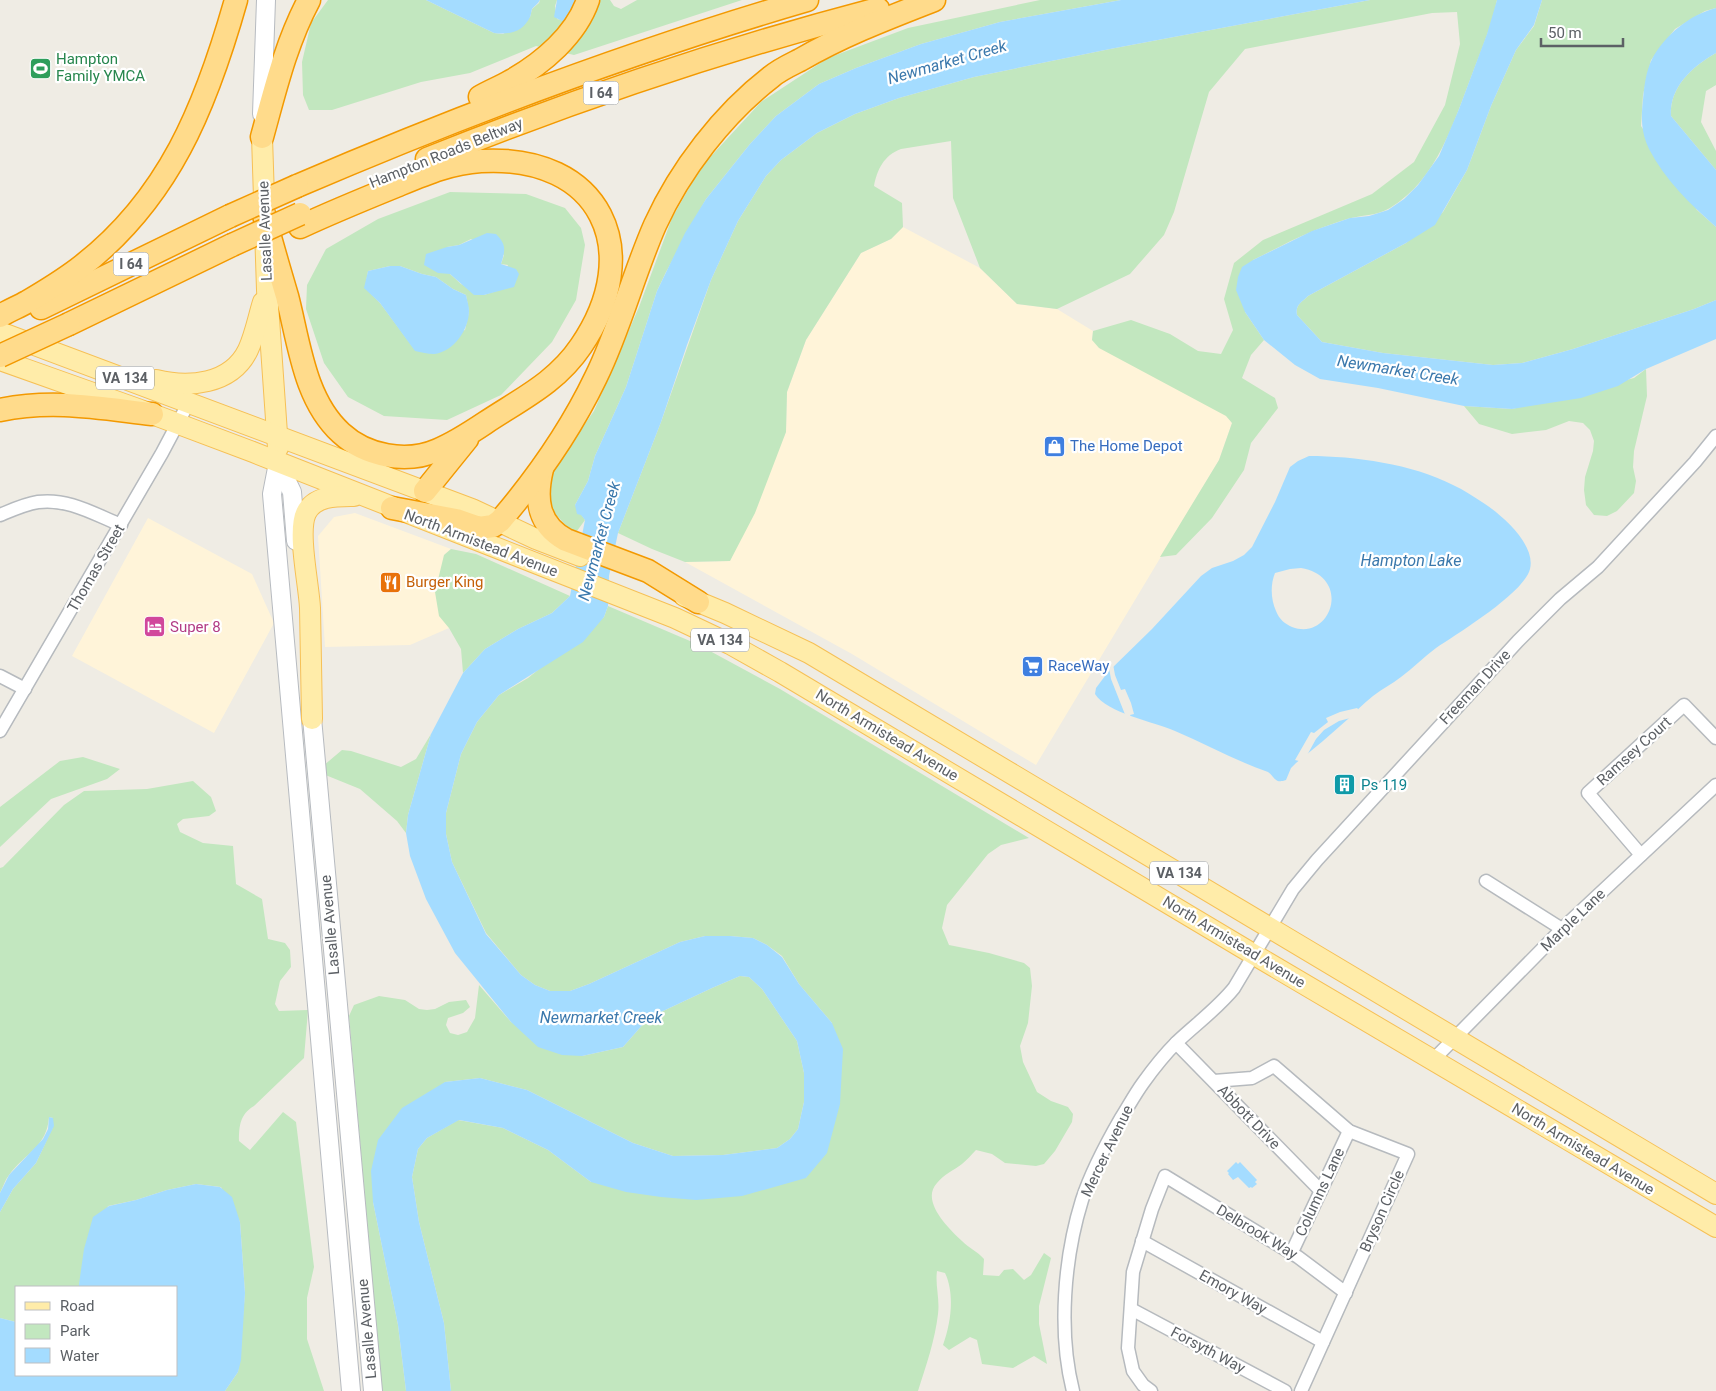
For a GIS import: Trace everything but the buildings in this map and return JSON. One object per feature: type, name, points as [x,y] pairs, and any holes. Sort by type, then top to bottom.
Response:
[{"type":"highway","points":[[16,312],[56,285],[98,252],[133,218],[163,179],[196,117],[220,56],[236,0]]},
{"type":"highway","points":[[262,136],[287,50],[295,27],[309,0]]},
{"type":"highway","points":[[415,136],[488,92],[511,81],[549,54],[566,38],[577,23],[588,0]]},
{"type":"highway","name":"Hampton Roads Beltway","points":[[0,330],[16,312],[297,186],[415,136],[527,92],[648,50],[807,0]]},
{"type":"highway","name":"Hampton Roads Beltway","points":[[0,356],[166,277],[234,251],[395,172],[600,93],[819,24],[911,0]]},
{"type":"highway","points":[[392,508],[456,520],[479,528],[486,528],[500,521],[543,465],[578,410],[596,378],[611,345],[656,224],[687,168],[735,108],[772,76],[822,47],[858,30],[934,0]]},
{"type":"highway","points":[[264,215],[308,376],[322,410],[339,432],[360,447],[391,456],[408,457],[438,450],[470,434],[546,384],[564,368],[580,348],[603,305],[609,282],[611,262],[610,241],[604,221],[594,204],[577,186],[566,178],[550,170],[528,164],[483,161],[441,167],[356,202],[300,220]]},
{"type":"highway","points":[[0,410],[18,406],[65,404],[152,414]]},
{"type":"highway","points":[[426,491],[470,434]]},
{"type":"highway","points":[[543,465],[538,485],[538,499],[545,520],[556,535],[571,547],[632,571],[648,571],[698,602]]},
{"type":"main road","name":"Lasalle Avenue","points":[[266,0],[262,136],[264,215],[278,463],[272,494],[351,1391]]},
{"type":"main road","points":[[104,371],[178,384],[191,384],[216,379],[232,370],[244,357],[251,342],[267,290]]},
{"type":"main road","name":"North Armistead Avenue","points":[[0,330],[277,437],[426,491],[500,521],[536,539],[571,547]]},
{"type":"main road","name":"North Armistead Avenue","points":[[0,360],[152,414],[623,597],[675,618],[722,641],[780,672],[1716,1227]]},
{"type":"main road","name":"Lasalle Avenue","points":[[278,463],[292,492],[373,1391]]},
{"type":"main road","points":[[312,719],[310,606],[304,542],[304,518],[310,508],[331,496],[362,496]]},
{"type":"main road","name":"North Armistead Avenue","points":[[698,602],[809,653],[1716,1194]]},
{"type":"street","name":"Thomas Street","points":[[0,731],[121,525],[189,402]]},
{"type":"street","name":"Freeman Drive","points":[[1253,954],[1292,889],[1306,872],[1393,775],[1546,611],[1598,567],[1695,462],[1716,436]]},
{"type":"street","points":[[0,515],[38,502],[60,502],[77,506],[121,525]]},
{"type":"street","points":[[0,676],[25,689]]},
{"type":"street","name":"Ramsey Court","points":[[1641,855],[1588,793],[1684,706],[1716,738]]},
{"type":"street","name":"Marple Lane","points":[[1433,1060],[1562,929],[1716,785]]},
{"type":"street","points":[[1486,881],[1562,929]]},
{"type":"street","name":"Mercer Avenue","points":[[1073,1391],[1066,1344],[1065,1305],[1069,1258],[1082,1200],[1097,1164],[1142,1083],[1176,1043],[1223,1001],[1234,988],[1253,954]]},
{"type":"street","name":"Abbott Drive","points":[[1176,1043],[1321,1191]]},
{"type":"street","name":"Bryson Circle","points":[[1214,1081],[1252,1078],[1274,1066],[1349,1130],[1408,1154],[1301,1391]]},
{"type":"street","name":"Columns Lane","points":[[1291,1254],[1349,1130]]},
{"type":"street","name":"Delbrook Way","points":[[1142,1241],[1165,1176],[1298,1257],[1346,1293]]},
{"type":"street","points":[[1142,1241],[1133,1272],[1128,1348],[1133,1371],[1142,1385],[1152,1391]]},
{"type":"street","name":"Emory Way","points":[[1142,1241],[1323,1342]]},
{"type":"street","name":"Forsyth Way","points":[[1131,1309],[1285,1391]]},
{"type":"shaded area","points":[[903,227],[980,268],[1017,304],[1057,309],[1093,331],[1092,340],[1227,416],[1232,423],[1219,460],[1036,765],[852,654],[685,562],[730,561],[786,432],[787,392],[806,340],[861,253],[891,239]]},
{"type":"shaded area","points":[[355,513],[451,549],[444,555],[439,615],[449,628],[410,645],[325,647],[318,536],[334,517]]},
{"type":"shaded area","points":[[148,518],[252,574],[274,623],[214,733],[72,656]]},
{"type":"green space","points":[[328,0],[426,0],[494,33],[503,34],[530,17],[532,9],[540,0],[557,0],[555,6],[557,19],[570,25],[599,0],[610,0],[614,6],[621,9],[637,0],[742,0],[574,55],[536,46],[470,73],[421,82],[332,110],[309,110],[303,95],[302,62],[311,23]]},
{"type":"green space","points":[[1040,0],[1121,0],[1000,22],[921,44],[856,68],[819,84],[776,116],[750,144],[706,199],[657,291],[626,387],[595,456],[588,481],[575,505],[585,520],[577,531],[570,530],[551,509],[548,485],[555,466],[594,411],[639,307],[672,218],[701,167],[761,102],[828,58],[908,28]]},
{"type":"green space","points":[[1370,0],[1497,0],[1486,36],[1451,129],[1432,165],[1407,196],[1385,211],[1347,219],[1324,227],[1296,238],[1253,260],[1245,312],[1264,340],[1251,355],[1242,378],[1275,398],[1278,408],[1251,443],[1244,470],[1212,518],[1176,555],[1160,557],[1219,460],[1232,423],[1226,416],[1099,348],[1092,340],[1093,331],[1131,320],[1170,334],[1198,351],[1221,354],[1233,330],[1224,299],[1234,263],[1263,240],[1372,194],[1414,162],[1445,105],[1460,44],[1457,12],[1432,13],[1245,49],[1209,92],[1174,212],[1164,235],[1130,274],[1057,309],[1017,304],[980,268],[953,198],[951,141],[901,149],[890,155],[882,164],[874,186],[902,203],[903,227],[891,239],[861,253],[806,340],[787,392],[786,432],[755,513],[730,561],[685,562],[618,533],[661,422],[711,280],[738,221],[766,176],[781,160],[817,133],[855,114],[899,98],[974,77],[1110,49]]},
{"type":"green space","points":[[1542,0],[1716,0],[1716,8],[1705,11],[1675,29],[1651,60],[1643,95],[1641,126],[1697,210],[1716,227],[1716,300],[1573,349],[1522,363],[1493,365],[1383,353],[1322,342],[1297,315],[1298,306],[1308,296],[1406,243],[1443,212],[1467,170],[1491,106],[1516,50],[1534,26]]},
{"type":"green space","points":[[1716,53],[1716,85],[1706,91],[1701,122],[1716,151],[1716,170],[1671,116],[1671,106],[1678,87],[1684,78],[1699,64]]},
{"type":"green space","points":[[450,192],[526,194],[565,208],[581,228],[585,245],[576,300],[552,342],[501,395],[447,420],[384,416],[348,397],[324,363],[306,309],[307,285],[326,249],[378,219]],"holes":[[[471,239],[504,255],[501,264],[508,265],[496,291],[484,295],[461,284],[450,274],[447,247],[459,245]],[[390,266],[400,266],[436,277],[453,289],[466,295],[469,312],[465,330],[415,350],[380,303],[365,288],[368,271]]]},
{"type":"green space","points":[[1646,369],[1647,396],[1634,451],[1633,467],[1636,481],[1634,493],[1617,511],[1607,516],[1594,515],[1586,505],[1585,477],[1594,441],[1590,430],[1583,423],[1569,421],[1546,430],[1512,434],[1479,424],[1464,406],[1512,409],[1634,378]]},
{"type":"green space","points":[[451,549],[476,554],[570,596],[552,613],[518,629],[485,649],[463,673],[461,649],[449,628],[439,616],[435,592],[444,555]]},
{"type":"green space","points":[[608,606],[697,644],[780,689],[1029,838],[1001,845],[988,854],[947,905],[942,928],[949,945],[989,953],[1024,963],[1030,968],[1032,986],[1028,1023],[1020,1046],[1023,1062],[1037,1092],[1051,1101],[1068,1107],[1073,1114],[1072,1122],[1055,1151],[1044,1164],[1036,1166],[1005,1163],[992,1154],[976,1150],[962,1164],[939,1180],[933,1190],[932,1198],[938,1214],[944,1222],[984,1259],[983,1275],[999,1276],[1004,1270],[1013,1269],[1024,1280],[1031,1275],[1044,1253],[1051,1258],[1039,1306],[1039,1324],[1047,1364],[1034,1356],[1013,1368],[982,1364],[977,1340],[970,1337],[949,1350],[943,1345],[950,1318],[951,1299],[945,1273],[937,1271],[937,1324],[918,1391],[451,1391],[444,1323],[419,1222],[412,1177],[418,1149],[427,1138],[458,1120],[503,1128],[548,1150],[591,1182],[806,1178],[832,1023],[799,984],[782,956],[753,938],[705,936],[680,942],[570,991],[550,991],[535,985],[521,975],[486,933],[452,862],[446,834],[446,813],[461,754],[477,722],[499,695],[528,678],[604,617]]},
{"type":"green space","points":[[431,734],[408,815],[406,833],[397,821],[360,789],[323,774],[323,766],[342,750],[351,751],[401,767],[416,759]]},
{"type":"green space","points":[[83,757],[120,769],[107,779],[51,799],[0,847],[0,807],[60,761]]},
{"type":"green space","points":[[193,781],[211,797],[216,811],[209,816],[183,819],[177,824],[180,832],[203,843],[233,846],[236,884],[262,899],[268,939],[285,943],[290,950],[291,967],[280,981],[275,1004],[279,1011],[308,1010],[304,1058],[249,1109],[240,1125],[239,1141],[250,1150],[283,1112],[296,1122],[314,1267],[307,1298],[307,1339],[324,1391],[225,1391],[238,1372],[245,1293],[240,1222],[221,1187],[196,1184],[108,1206],[79,1286],[15,1286],[15,1322],[0,1318],[0,1212],[13,1189],[36,1163],[53,1127],[53,1118],[49,1117],[40,1143],[15,1167],[5,1181],[0,1193],[0,868],[64,805],[84,791],[147,789]]},
{"type":"green space","points":[[740,976],[749,977],[762,989],[797,1041],[804,1073],[804,1102],[798,1129],[790,1139],[777,1148],[723,1155],[673,1156],[633,1143],[527,1090],[480,1078],[445,1082],[373,1202],[398,1325],[406,1391],[382,1391],[349,1016],[354,1005],[379,996],[405,1000],[419,1009],[427,1010],[435,1009],[449,1002],[466,1000],[470,1007],[463,1013],[448,1018],[446,1025],[450,1033],[458,1035],[467,1032],[475,1018],[479,985],[511,1022],[582,1056],[623,1047],[645,1022],[661,1012]]},
{"type":"water","points":[[426,0],[540,0],[532,9],[530,17],[524,26],[510,33],[500,34],[494,33]]},
{"type":"water","points":[[557,0],[599,0],[594,11],[570,25],[554,17]]},
{"type":"water","name":"Newmarket Creek","points":[[1121,0],[1370,0],[1110,49],[974,77],[899,98],[855,114],[817,133],[781,160],[766,176],[738,221],[711,280],[661,422],[618,533],[609,576],[608,606],[604,617],[583,642],[499,695],[477,722],[461,754],[446,813],[446,834],[452,862],[486,934],[521,975],[535,985],[550,991],[570,991],[680,942],[705,936],[753,938],[767,945],[782,957],[799,984],[832,1023],[843,1049],[840,1104],[827,1153],[806,1178],[742,1196],[696,1200],[626,1192],[591,1182],[548,1150],[503,1128],[459,1120],[427,1138],[418,1149],[412,1177],[419,1222],[444,1323],[451,1391],[406,1391],[398,1325],[373,1202],[371,1171],[378,1140],[402,1108],[445,1082],[480,1078],[527,1090],[633,1143],[673,1156],[723,1155],[777,1148],[790,1139],[798,1129],[804,1102],[804,1073],[797,1041],[762,989],[749,977],[740,976],[661,1012],[645,1022],[623,1047],[582,1056],[562,1055],[538,1047],[511,1022],[455,953],[426,899],[410,856],[406,833],[408,815],[431,734],[463,673],[485,649],[518,629],[552,613],[570,596],[585,520],[581,515],[577,514],[575,505],[588,481],[595,456],[626,387],[657,291],[685,233],[706,199],[750,144],[776,116],[819,84],[921,44],[1000,22]]},
{"type":"water","name":"Newmarket Creek","points":[[1497,0],[1542,0],[1534,25],[1516,50],[1491,106],[1467,170],[1435,225],[1406,243],[1308,296],[1298,306],[1297,315],[1322,342],[1383,353],[1493,365],[1522,363],[1573,349],[1716,300],[1716,339],[1646,369],[1618,386],[1581,398],[1512,409],[1464,406],[1378,388],[1320,379],[1295,365],[1264,340],[1245,312],[1236,290],[1242,267],[1312,231],[1350,218],[1369,216],[1388,210],[1404,199],[1418,185],[1439,156],[1487,34]]},
{"type":"water","points":[[1716,8],[1716,53],[1699,64],[1684,78],[1674,96],[1671,105],[1671,116],[1716,170],[1716,227],[1670,181],[1655,160],[1646,143],[1643,131],[1642,107],[1647,74],[1657,50],[1671,34],[1687,21]]},
{"type":"water","points":[[487,233],[496,234],[502,242],[504,252],[501,264],[516,269],[519,274],[514,287],[484,295],[474,295],[450,274],[438,273],[424,265],[426,254],[459,245]]},
{"type":"water","points":[[390,266],[400,266],[436,277],[453,289],[466,295],[469,311],[466,325],[459,338],[448,349],[434,354],[415,351],[380,303],[364,288],[368,271]]},
{"type":"water","name":"Hampton Lake","points":[[1309,456],[1364,460],[1402,467],[1437,478],[1465,491],[1500,516],[1523,541],[1531,560],[1530,569],[1525,579],[1503,601],[1436,648],[1401,677],[1376,693],[1296,763],[1291,768],[1286,780],[1280,781],[1268,772],[1244,763],[1187,736],[1120,712],[1101,701],[1095,694],[1096,688],[1108,672],[1152,629],[1201,576],[1212,568],[1244,555],[1252,547],[1290,467]],"holes":[[[1301,568],[1317,574],[1327,583],[1331,595],[1331,606],[1326,617],[1317,625],[1306,629],[1289,626],[1282,621],[1273,602],[1272,587],[1275,573]]]},
{"type":"water","points":[[49,1117],[53,1118],[54,1126],[36,1163],[13,1189],[0,1212],[0,1193],[9,1175],[43,1139],[48,1129]]},
{"type":"water","points":[[1236,1162],[1238,1164],[1240,1162],[1257,1180],[1255,1182],[1257,1184],[1252,1188],[1249,1188],[1238,1177],[1233,1180],[1228,1174],[1227,1171]]},
{"type":"water","points":[[196,1184],[220,1187],[232,1197],[240,1222],[245,1293],[241,1360],[238,1372],[225,1391],[0,1391],[0,1318],[15,1322],[15,1376],[178,1376],[178,1286],[79,1286],[84,1249],[93,1217],[109,1206]]},
{"type":"pier","points":[[1113,664],[1121,690],[1125,689],[1131,703],[1134,714],[1130,715],[1131,719],[1126,717],[1111,679],[1109,668]]},
{"type":"pier","points":[[1357,708],[1360,711],[1354,717],[1339,721],[1324,730],[1316,739],[1305,759],[1298,764],[1299,761],[1295,760],[1311,732],[1314,733],[1328,722],[1326,718]]},
{"type":"place","name":"Hampton Family YMCA","points":[[40,68]]},
{"type":"place","name":"The Home Depot","points":[[1054,446]]},
{"type":"place","name":"Burger King","points":[[390,582]]},
{"type":"place","name":"Super 8","points":[[154,627]]},
{"type":"place","name":"RaceWay","points":[[1032,666]]},
{"type":"place","name":"Ps 119","points":[[1345,785]]}]
